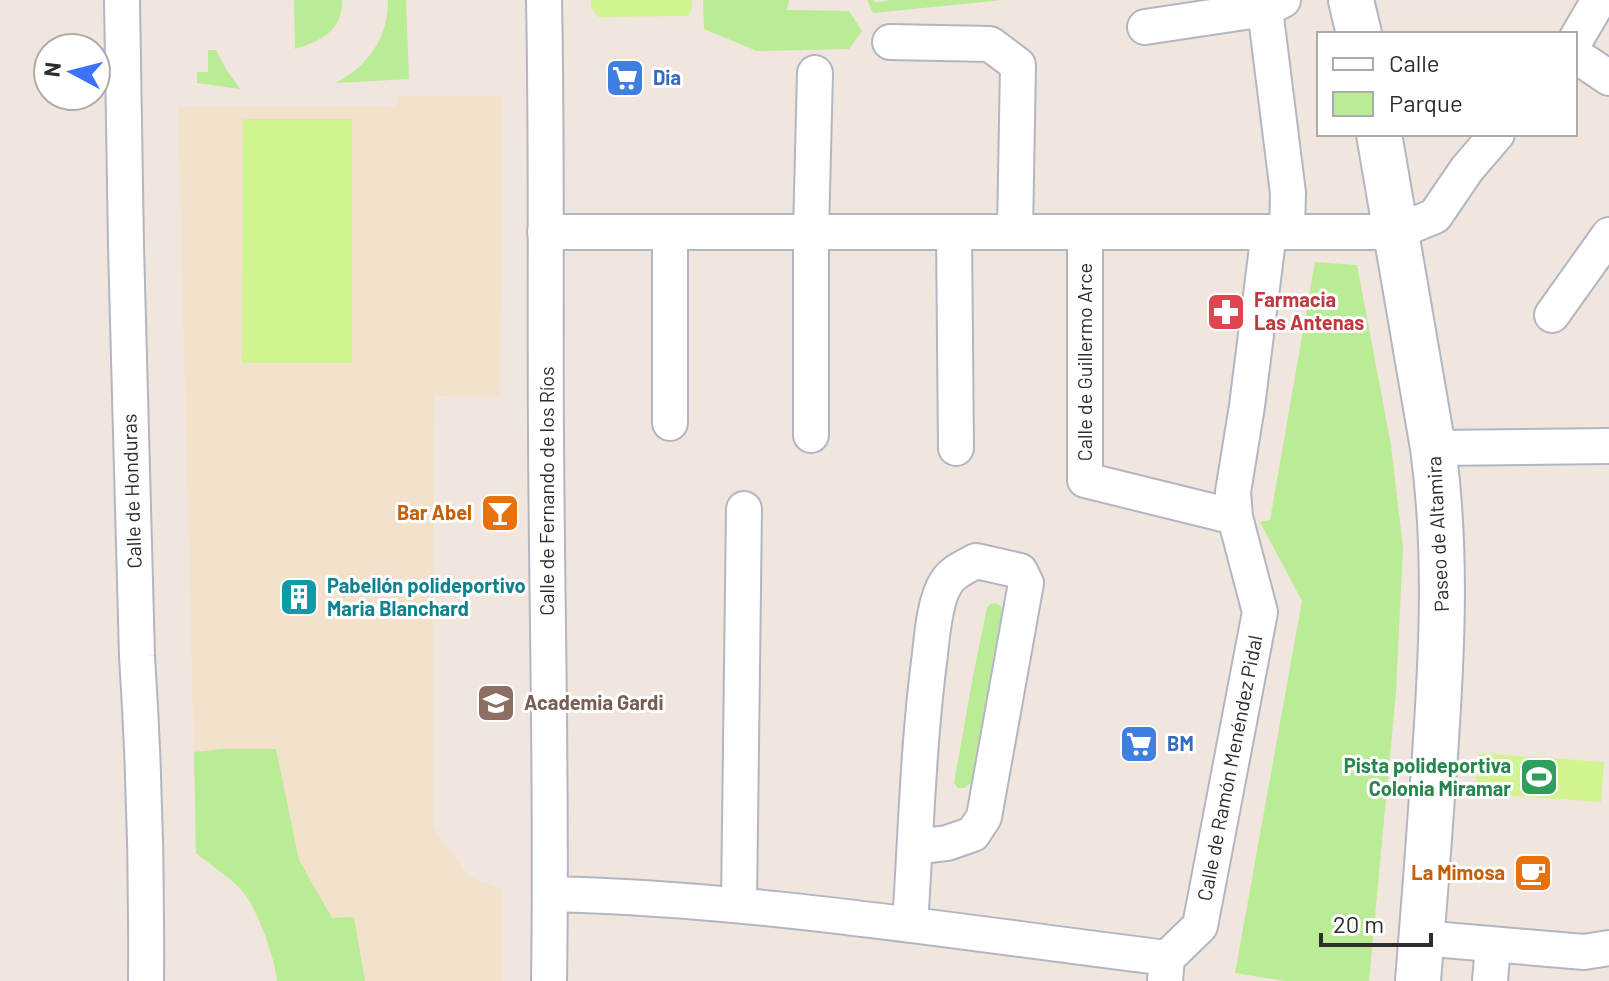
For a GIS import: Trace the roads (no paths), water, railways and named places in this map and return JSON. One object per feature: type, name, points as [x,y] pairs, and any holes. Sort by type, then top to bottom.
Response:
[{"type":"main road","points":[[1351,0],[1359,32]]},
{"type":"main road","name":"Paseo de Altamira","points":[[1379,136],[1433,448],[1440,494],[1443,554],[1442,644],[1418,981]]},
{"type":"street","name":"Calle de Honduras","points":[[122,0],[146,981]]},
{"type":"street","name":"Calle de Fernando de los Ríos","points":[[544,0],[551,894],[549,981]]},
{"type":"street","points":[[1577,38],[1599,0]]},
{"type":"street","points":[[1145,27],[1274,4],[1288,193],[1278,232]]},
{"type":"street","points":[[890,42],[990,44],[1018,65],[1015,232]]},
{"type":"street","points":[[1577,56],[1609,78]]},
{"type":"street","points":[[811,435],[815,73]]},
{"type":"street","points":[[1396,232],[1435,216],[1467,169],[1495,136]]},
{"type":"street","name":"Calle de Guillermo Arce","points":[[545,232],[1396,232]]},
{"type":"street","points":[[670,232],[670,423]]},
{"type":"street","points":[[954,232],[956,448]]},
{"type":"street","name":"Calle de Ramón Menéndez Pidal","points":[[551,894],[739,904],[910,925],[1166,970],[1200,926],[1260,612],[1235,517],[1233,492],[1278,232]]},
{"type":"street","name":"Calle de Guillermo Arce","points":[[1085,234],[1085,480],[1235,517]]},
{"type":"street","points":[[1552,315],[1609,235]]},
{"type":"street","points":[[1433,448],[1609,446]]},
{"type":"street","points":[[739,904],[744,509]]},
{"type":"street","points":[[910,925],[924,698],[935,615],[946,583],[959,570],[976,561],[1020,571],[1026,583],[984,817],[973,834],[947,843],[915,847]]},
{"type":"street","points":[[1421,938],[1601,955]]},
{"type":"street","points":[[1490,981],[1493,945]]},
{"type":"place","name":"Dia","points":[[625,78]]},
{"type":"place","name":"Farmacia Las Antenas","points":[[1226,312]]},
{"type":"place","name":"Bar Abel","points":[[500,513]]},
{"type":"place","name":"Pabellón polideportivo Maria Blanchard","points":[[299,597]]},
{"type":"place","name":"Academia Gardi","points":[[496,703]]},
{"type":"place","name":"BM","points":[[1139,744]]},
{"type":"place","name":"Pista polideportiva Colonia Miramar","points":[[1539,777]]},
{"type":"place","name":"La Mimosa","points":[[1533,873]]}]
